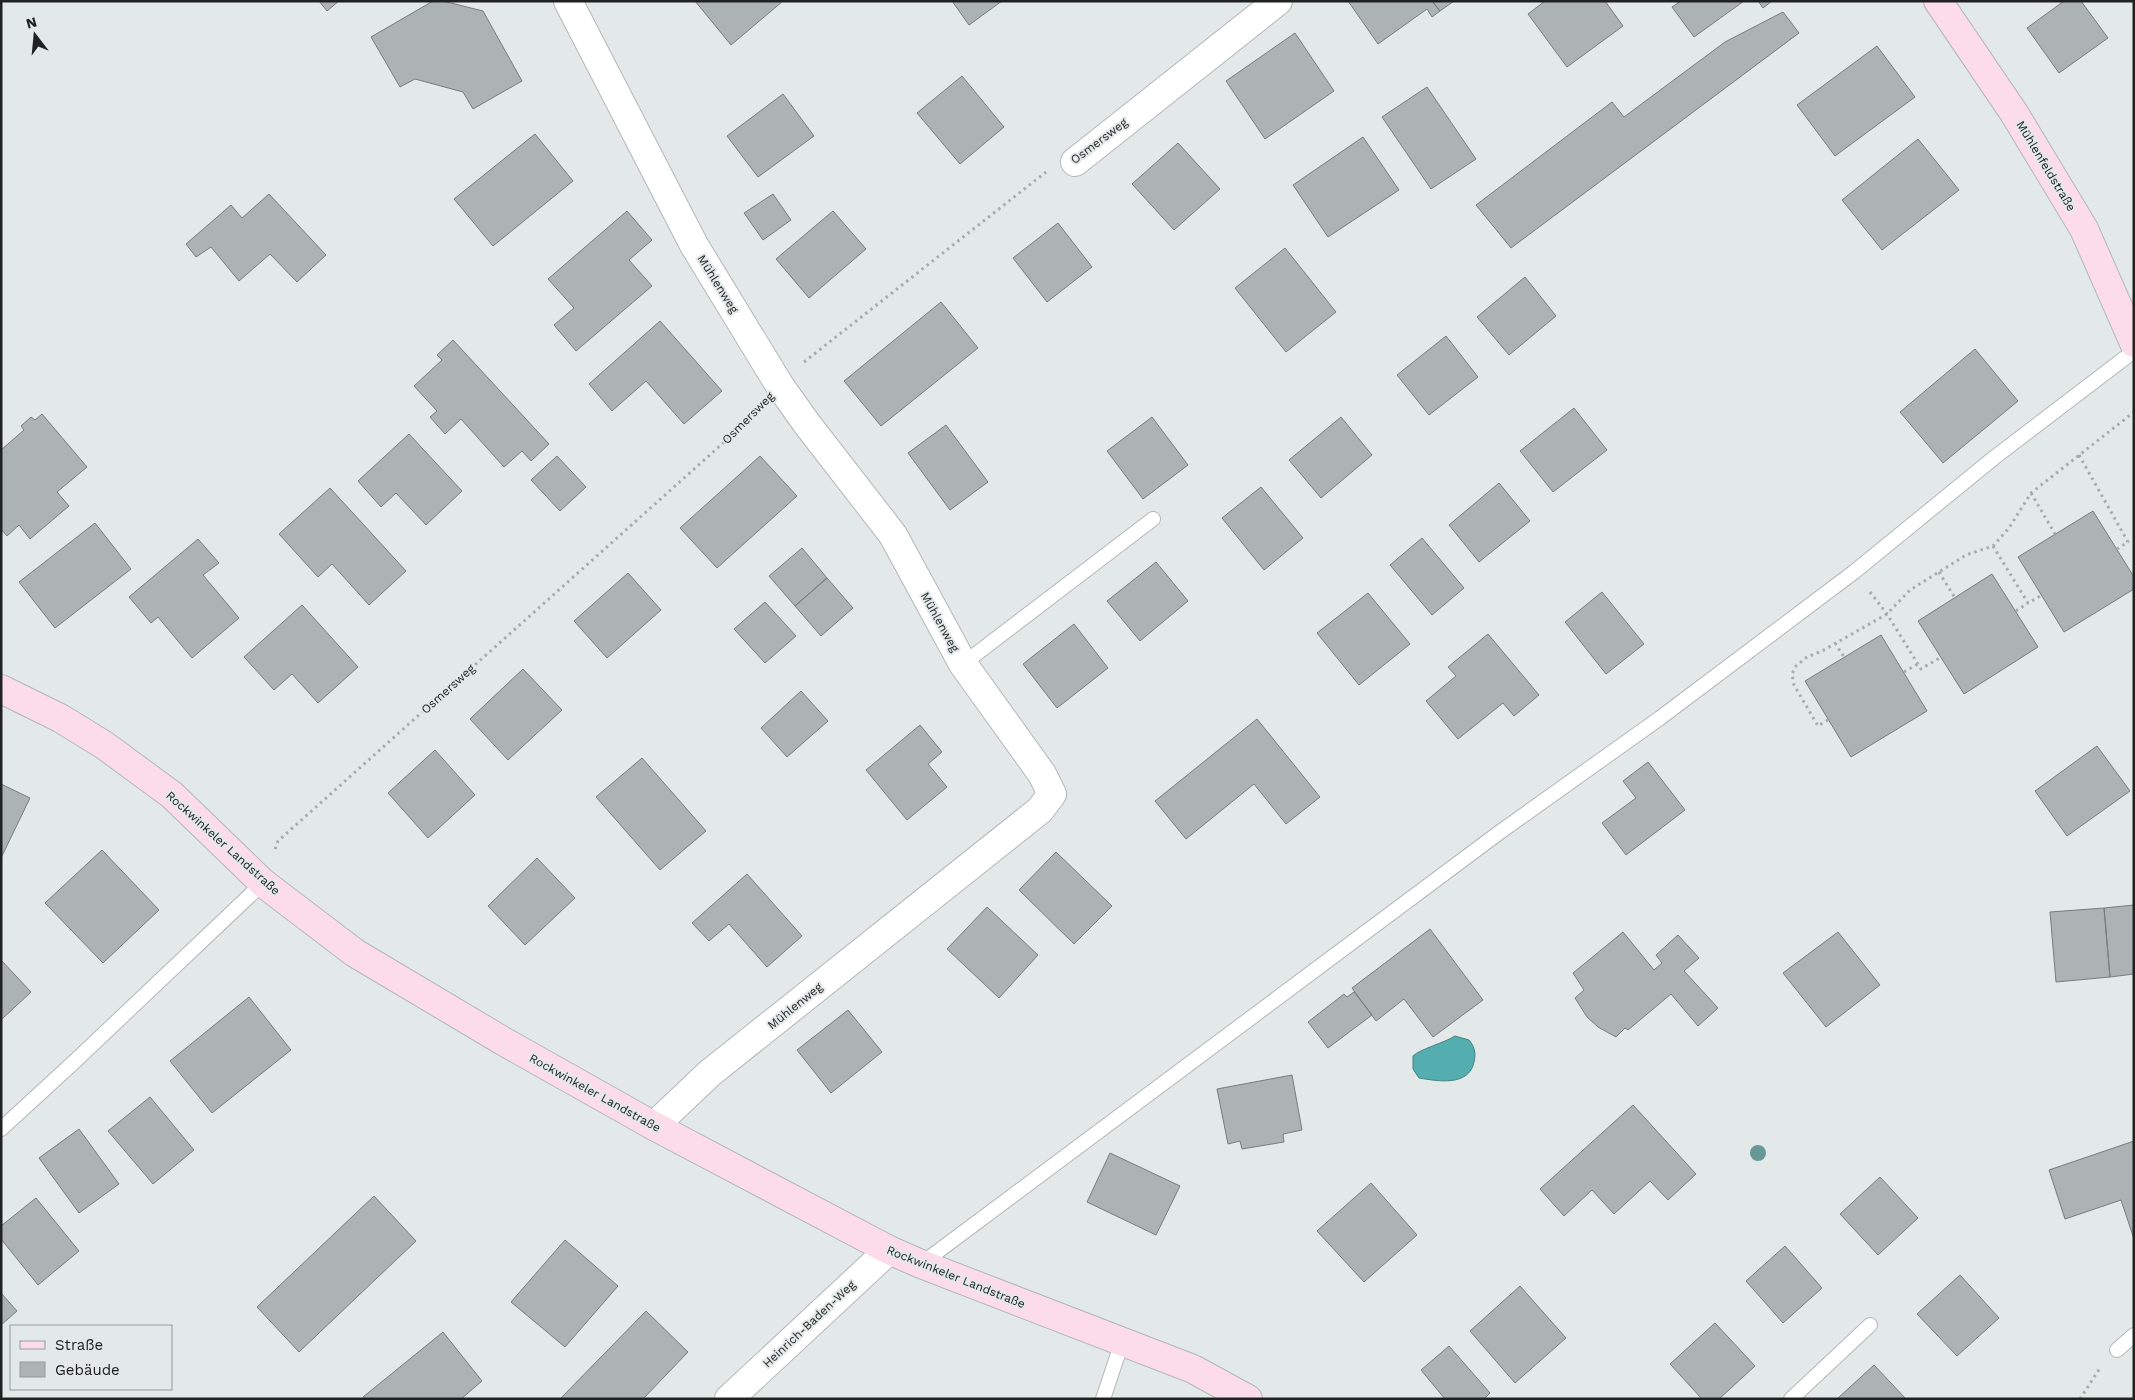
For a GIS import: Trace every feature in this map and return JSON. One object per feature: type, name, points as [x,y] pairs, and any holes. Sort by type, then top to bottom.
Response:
[{"type":"main road","name":"Mühlenfeldstraße","points":[[1938,1],[2014,113],[2084,228],[2134,343]]},
{"type":"main road","name":"Rockwinkeler Landstraße","points":[[1,689],[60,718],[104,745],[172,795],[263,882],[355,953],[503,1041],[654,1126],[888,1250],[1193,1369],[1248,1399]]},
{"type":"street","name":"Mühlenweg","points":[[568,1],[694,245],[780,386],[892,535],[962,664],[1042,774],[1052,794],[1040,810],[718,1067],[654,1126]]},
{"type":"street","name":"Osmersweg","points":[[1075,162],[1278,1]]},
{"type":"street","name":"Heinrich-Baden-Weg","points":[[729,1399],[888,1250]]},
{"type":"lane","points":[[921,1264],[1500,832],[1660,718],[1854,572],[1995,457],[2134,351]]},
{"type":"lane","points":[[962,664],[1153,519]]},
{"type":"lane","points":[[1,1129],[263,882]]},
{"type":"lane","points":[[1791,1399],[1870,1325]]},
{"type":"lane","points":[[2116,1350],[2134,1335]]},
{"type":"lane","points":[[1103,1399],[1122,1342]]},
{"type":"path","name":"Osmersweg","points":[[263,882],[278,841],[747,422],[797,368],[1043,173],[1075,162]]},
{"type":"path","points":[[1828,720],[1818,726],[1794,685],[1792,674],[1796,666],[1807,657],[1887,614],[1910,590],[1966,555],[1993,546],[2009,528],[2031,493],[2134,412]]},
{"type":"path","points":[[2078,455],[2128,542],[2117,550]]},
{"type":"path","points":[[2031,493],[2055,534]]},
{"type":"path","points":[[1993,546],[2028,603]]},
{"type":"path","points":[[1854,572],[1887,614],[1921,669],[1941,657]]},
{"type":"path","points":[[1939,572],[1955,598]]},
{"type":"path","points":[[2016,611],[2042,595]]},
{"type":"path","points":[[1835,643],[1844,657]]},
{"type":"path","points":[[1904,672],[1918,664]]},
{"type":"path","points":[[2080,1399],[2103,1363],[2116,1350]]},
{"type":"water","points":[[1455,1036],[1469,1040],[1473,1045],[1475,1056],[1471,1070],[1459,1079],[1443,1081],[1419,1078],[1413,1069],[1413,1056]]},
{"type":"building","points":[[319,1],[339,1],[327,11]]},
{"type":"building","points":[[433,1],[443,1],[483,11],[522,81],[473,109],[463,92],[415,79],[400,87],[371,37]]},
{"type":"building","points":[[695,1],[783,1],[731,45]]},
{"type":"building","points":[[952,1],[1002,1],[969,25]]},
{"type":"building","points":[[1348,1],[1432,1],[1440,11],[1432,17],[1427,9],[1378,44]]},
{"type":"building","points":[[1432,1],[1454,1],[1440,11]]},
{"type":"building","points":[[1545,1],[1605,1],[1623,26],[1567,67],[1528,14]]},
{"type":"building","points":[[1681,1],[1744,1],[1694,37],[1672,7]]},
{"type":"building","points":[[1758,1],[1772,1],[1763,8]]},
{"type":"building","points":[[2064,1],[2081,1],[2108,38],[2059,73],[2027,28]]},
{"type":"building","points":[[1783,12],[1799,33],[1511,248],[1476,205],[1612,102],[1624,117],[1725,42]]},
{"type":"building","points":[[1295,33],[1334,91],[1265,139],[1226,81]]},
{"type":"building","points":[[1877,46],[1915,97],[1835,156],[1797,105]]},
{"type":"building","points":[[962,76],[1004,127],[960,164],[917,113]]},
{"type":"building","points":[[1427,87],[1476,159],[1431,189],[1382,117]]},
{"type":"building","points":[[783,94],[814,136],[758,177],[727,136]]},
{"type":"building","points":[[535,134],[573,181],[493,246],[454,199]]},
{"type":"building","points":[[1363,137],[1399,190],[1328,237],[1293,185]]},
{"type":"building","points":[[1918,139],[1959,190],[1882,250],[1842,200]]},
{"type":"building","points":[[1178,143],[1220,189],[1174,230],[1132,184]]},
{"type":"building","points":[[269,194],[326,255],[297,282],[270,254],[239,281],[211,247],[196,257],[186,244],[231,205],[242,218]]},
{"type":"building","points":[[773,194],[791,220],[763,240],[744,213]]},
{"type":"building","points":[[627,211],[652,240],[629,260],[652,286],[576,351],[554,325],[574,308],[548,279]]},
{"type":"building","points":[[833,211],[866,249],[809,298],[776,259]]},
{"type":"building","points":[[1058,223],[1092,267],[1047,302],[1013,258]]},
{"type":"building","points":[[1285,248],[1336,312],[1286,352],[1235,288]]},
{"type":"building","points":[[1525,277],[1556,316],[1509,355],[1477,317]]},
{"type":"building","points":[[941,302],[978,348],[881,426],[844,381]]},
{"type":"building","points":[[660,321],[722,391],[684,424],[646,381],[612,411],[589,384]]},
{"type":"building","points":[[1446,336],[1478,377],[1429,415],[1397,375]]},
{"type":"building","points":[[453,340],[549,444],[531,461],[522,451],[504,467],[461,419],[445,434],[430,417],[437,411],[414,386],[442,360],[437,355]]},
{"type":"building","points":[[1975,349],[2018,401],[1943,463],[1900,412]]},
{"type":"building","points":[[1574,408],[1607,450],[1553,492],[1520,451]]},
{"type":"building","points":[[42,414],[87,467],[57,492],[69,506],[30,539],[19,525],[7,536],[1,529],[1,450],[24,430],[21,426],[31,417],[35,420]]},
{"type":"building","points":[[1152,417],[1188,465],[1143,499],[1107,451]]},
{"type":"building","points":[[1341,417],[1372,455],[1321,498],[1289,460]]},
{"type":"building","points":[[946,425],[988,482],[950,510],[908,453]]},
{"type":"building","points":[[409,434],[462,491],[426,525],[396,493],[381,507],[358,481]]},
{"type":"building","points":[[557,456],[586,487],[560,511],[531,480]]},
{"type":"building","points":[[760,456],[797,496],[717,568],[680,528]]},
{"type":"building","points":[[1499,483],[1530,521],[1479,562],[1449,525]]},
{"type":"building","points":[[1261,487],[1303,538],[1264,570],[1222,518]]},
{"type":"building","points":[[330,488],[406,571],[369,605],[332,564],[318,577],[279,534]]},
{"type":"building","points":[[2093,511],[2134,577],[2134,589],[2064,632],[2018,557]]},
{"type":"building","points":[[95,523],[131,569],[55,628],[19,582]]},
{"type":"building","points":[[1422,538],[1464,588],[1432,615],[1390,565]]},
{"type":"building","points":[[198,539],[219,563],[203,575],[239,618],[192,658],[158,617],[151,623],[129,597]]},
{"type":"building","points":[[802,548],[827,578],[795,606],[769,576]]},
{"type":"building","points":[[1156,562],[1188,601],[1140,641],[1107,601]]},
{"type":"building","points":[[628,573],[661,610],[607,658],[574,621]]},
{"type":"building","points":[[1992,574],[2038,647],[1964,694],[1918,621]]},
{"type":"building","points":[[827,578],[853,608],[821,636],[795,606]]},
{"type":"building","points":[[1602,592],[1644,644],[1606,674],[1565,622]]},
{"type":"building","points":[[1368,593],[1410,644],[1359,685],[1317,633]]},
{"type":"building","points":[[765,602],[796,636],[765,663],[734,629]]},
{"type":"building","points":[[302,605],[358,667],[318,703],[292,674],[274,690],[244,657]]},
{"type":"building","points":[[1074,624],[1108,668],[1057,708],[1023,664]]},
{"type":"building","points":[[1488,634],[1539,695],[1514,716],[1503,703],[1458,739],[1426,701],[1456,676],[1448,667]]},
{"type":"building","points":[[1881,635],[1927,711],[1851,757],[1805,681]]},
{"type":"building","points":[[523,669],[562,710],[508,760],[470,719]]},
{"type":"building","points":[[801,691],[828,721],[787,757],[761,728]]},
{"type":"building","points":[[1257,719],[1320,797],[1286,824],[1254,784],[1186,839],[1155,801]]},
{"type":"building","points":[[920,725],[942,752],[928,764],[947,787],[907,820],[866,770]]},
{"type":"building","points":[[2097,746],[2130,791],[2067,836],[2035,791]]},
{"type":"building","points":[[435,750],[475,795],[428,838],[388,793]]},
{"type":"building","points":[[642,758],[706,831],[660,870],[596,797]]},
{"type":"building","points":[[1648,762],[1685,810],[1626,855],[1602,823],[1636,798],[1623,781]]},
{"type":"building","points":[[1,784],[30,798],[1,858]]},
{"type":"building","points":[[102,850],[159,910],[103,963],[45,903]]},
{"type":"building","points":[[1056,852],[1112,906],[1074,944],[1019,890]]},
{"type":"building","points":[[537,858],[575,898],[525,945],[488,906]]},
{"type":"building","points":[[747,874],[802,936],[767,967],[729,924],[709,941],[692,923]]},
{"type":"building","points":[[2134,905],[2134,974],[2110,977],[2104,908]]},
{"type":"building","points":[[987,907],[1038,955],[999,998],[947,949]]},
{"type":"building","points":[[2104,908],[2110,977],[2056,982],[2050,912]]},
{"type":"building","points":[[1430,929],[1483,1000],[1433,1037],[1404,999],[1376,1021],[1352,988]]},
{"type":"building","points":[[1623,932],[1654,970],[1662,963],[1656,955],[1678,935],[1699,958],[1684,971],[1718,1008],[1698,1026],[1671,994],[1628,1030],[1625,1028],[1616,1037],[1598,1027],[1587,1017],[1575,998],[1584,990],[1573,973]]},
{"type":"building","points":[[1838,932],[1880,985],[1826,1027],[1783,973]]},
{"type":"building","points":[[1,960],[31,992],[1,1020]]},
{"type":"building","points":[[1354,992],[1372,1015],[1328,1048],[1308,1022],[1344,994],[1347,997]]},
{"type":"building","points":[[249,997],[291,1050],[212,1113],[170,1061]]},
{"type":"building","points":[[848,1010],[882,1052],[831,1093],[797,1050]]},
{"type":"building","points":[[1292,1075],[1302,1130],[1283,1134],[1284,1142],[1242,1149],[1240,1141],[1228,1144],[1217,1089]]},
{"type":"building","points":[[150,1097],[194,1150],[153,1184],[108,1131]]},
{"type":"building","points":[[1633,1105],[1696,1174],[1668,1200],[1650,1181],[1614,1214],[1592,1190],[1564,1216],[1540,1189]]},
{"type":"building","points":[[79,1129],[119,1184],[79,1213],[39,1158]]},
{"type":"building","points":[[2134,1141],[2134,1239],[2121,1200],[2065,1219],[2049,1170]]},
{"type":"building","points":[[1110,1153],[1180,1186],[1156,1235],[1087,1202]]},
{"type":"building","points":[[1880,1177],[1918,1218],[1878,1255],[1840,1214]]},
{"type":"building","points":[[1371,1183],[1417,1235],[1364,1282],[1317,1231]]},
{"type":"building","points":[[374,1196],[416,1241],[299,1352],[257,1307]]},
{"type":"building","points":[[36,1198],[79,1251],[38,1285],[1,1239],[1,1226]]},
{"type":"building","points":[[565,1240],[618,1286],[565,1347],[511,1302]]},
{"type":"building","points":[[1785,1246],[1822,1288],[1783,1323],[1746,1281]]},
{"type":"building","points":[[1960,1275],[1999,1318],[1957,1356],[1917,1314]]},
{"type":"building","points":[[1520,1286],[1566,1338],[1515,1383],[1470,1331]]},
{"type":"building","points":[[1,1293],[17,1311],[1,1325]]},
{"type":"building","points":[[646,1311],[688,1352],[643,1399],[560,1399]]},
{"type":"building","points":[[1715,1323],[1755,1366],[1719,1399],[1702,1399],[1670,1364]]},
{"type":"building","points":[[443,1332],[482,1381],[461,1399],[364,1399],[363,1397]]},
{"type":"building","points":[[1449,1346],[1490,1393],[1484,1399],[1445,1399],[1421,1370]]},
{"type":"building","points":[[1874,1365],[1906,1399],[1837,1399]]}]
